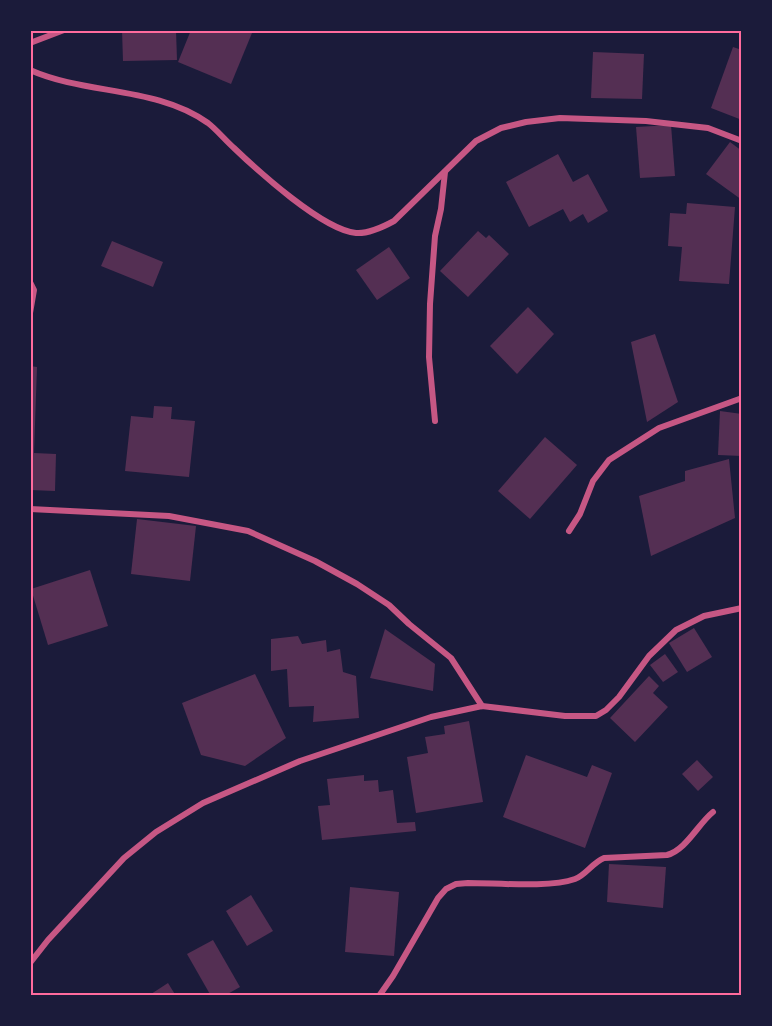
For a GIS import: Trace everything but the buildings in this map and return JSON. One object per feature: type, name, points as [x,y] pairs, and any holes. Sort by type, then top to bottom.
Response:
[{"type":"street","points":[[30,43],[64,30]]},
{"type":"street","points":[[30,70],[80,86],[152,99],[180,107],[194,114],[209,124],[249,162],[303,206],[325,222],[348,231],[365,232],[394,221],[476,141],[501,128],[526,122],[549,119],[646,121],[708,128],[742,141]]},
{"type":"street","points":[[435,421],[429,357],[430,295],[435,236],[445,172]]},
{"type":"street","points":[[30,282],[34,290],[30,313]]},
{"type":"street","points":[[569,531],[580,514],[593,481],[609,460],[659,428],[742,398]]},
{"type":"street","points":[[30,509],[169,516],[248,531],[315,561],[389,605],[451,658],[482,706]]},
{"type":"street","points":[[30,963],[48,940],[124,858],[156,832],[203,803],[300,761],[430,717],[482,706],[566,716],[596,716],[619,697],[649,656],[676,630],[704,615],[742,608]]},
{"type":"street","points":[[379,996],[446,889],[456,884],[468,883],[565,882],[582,876],[596,861],[604,858],[675,853],[704,819],[713,812]]}]
